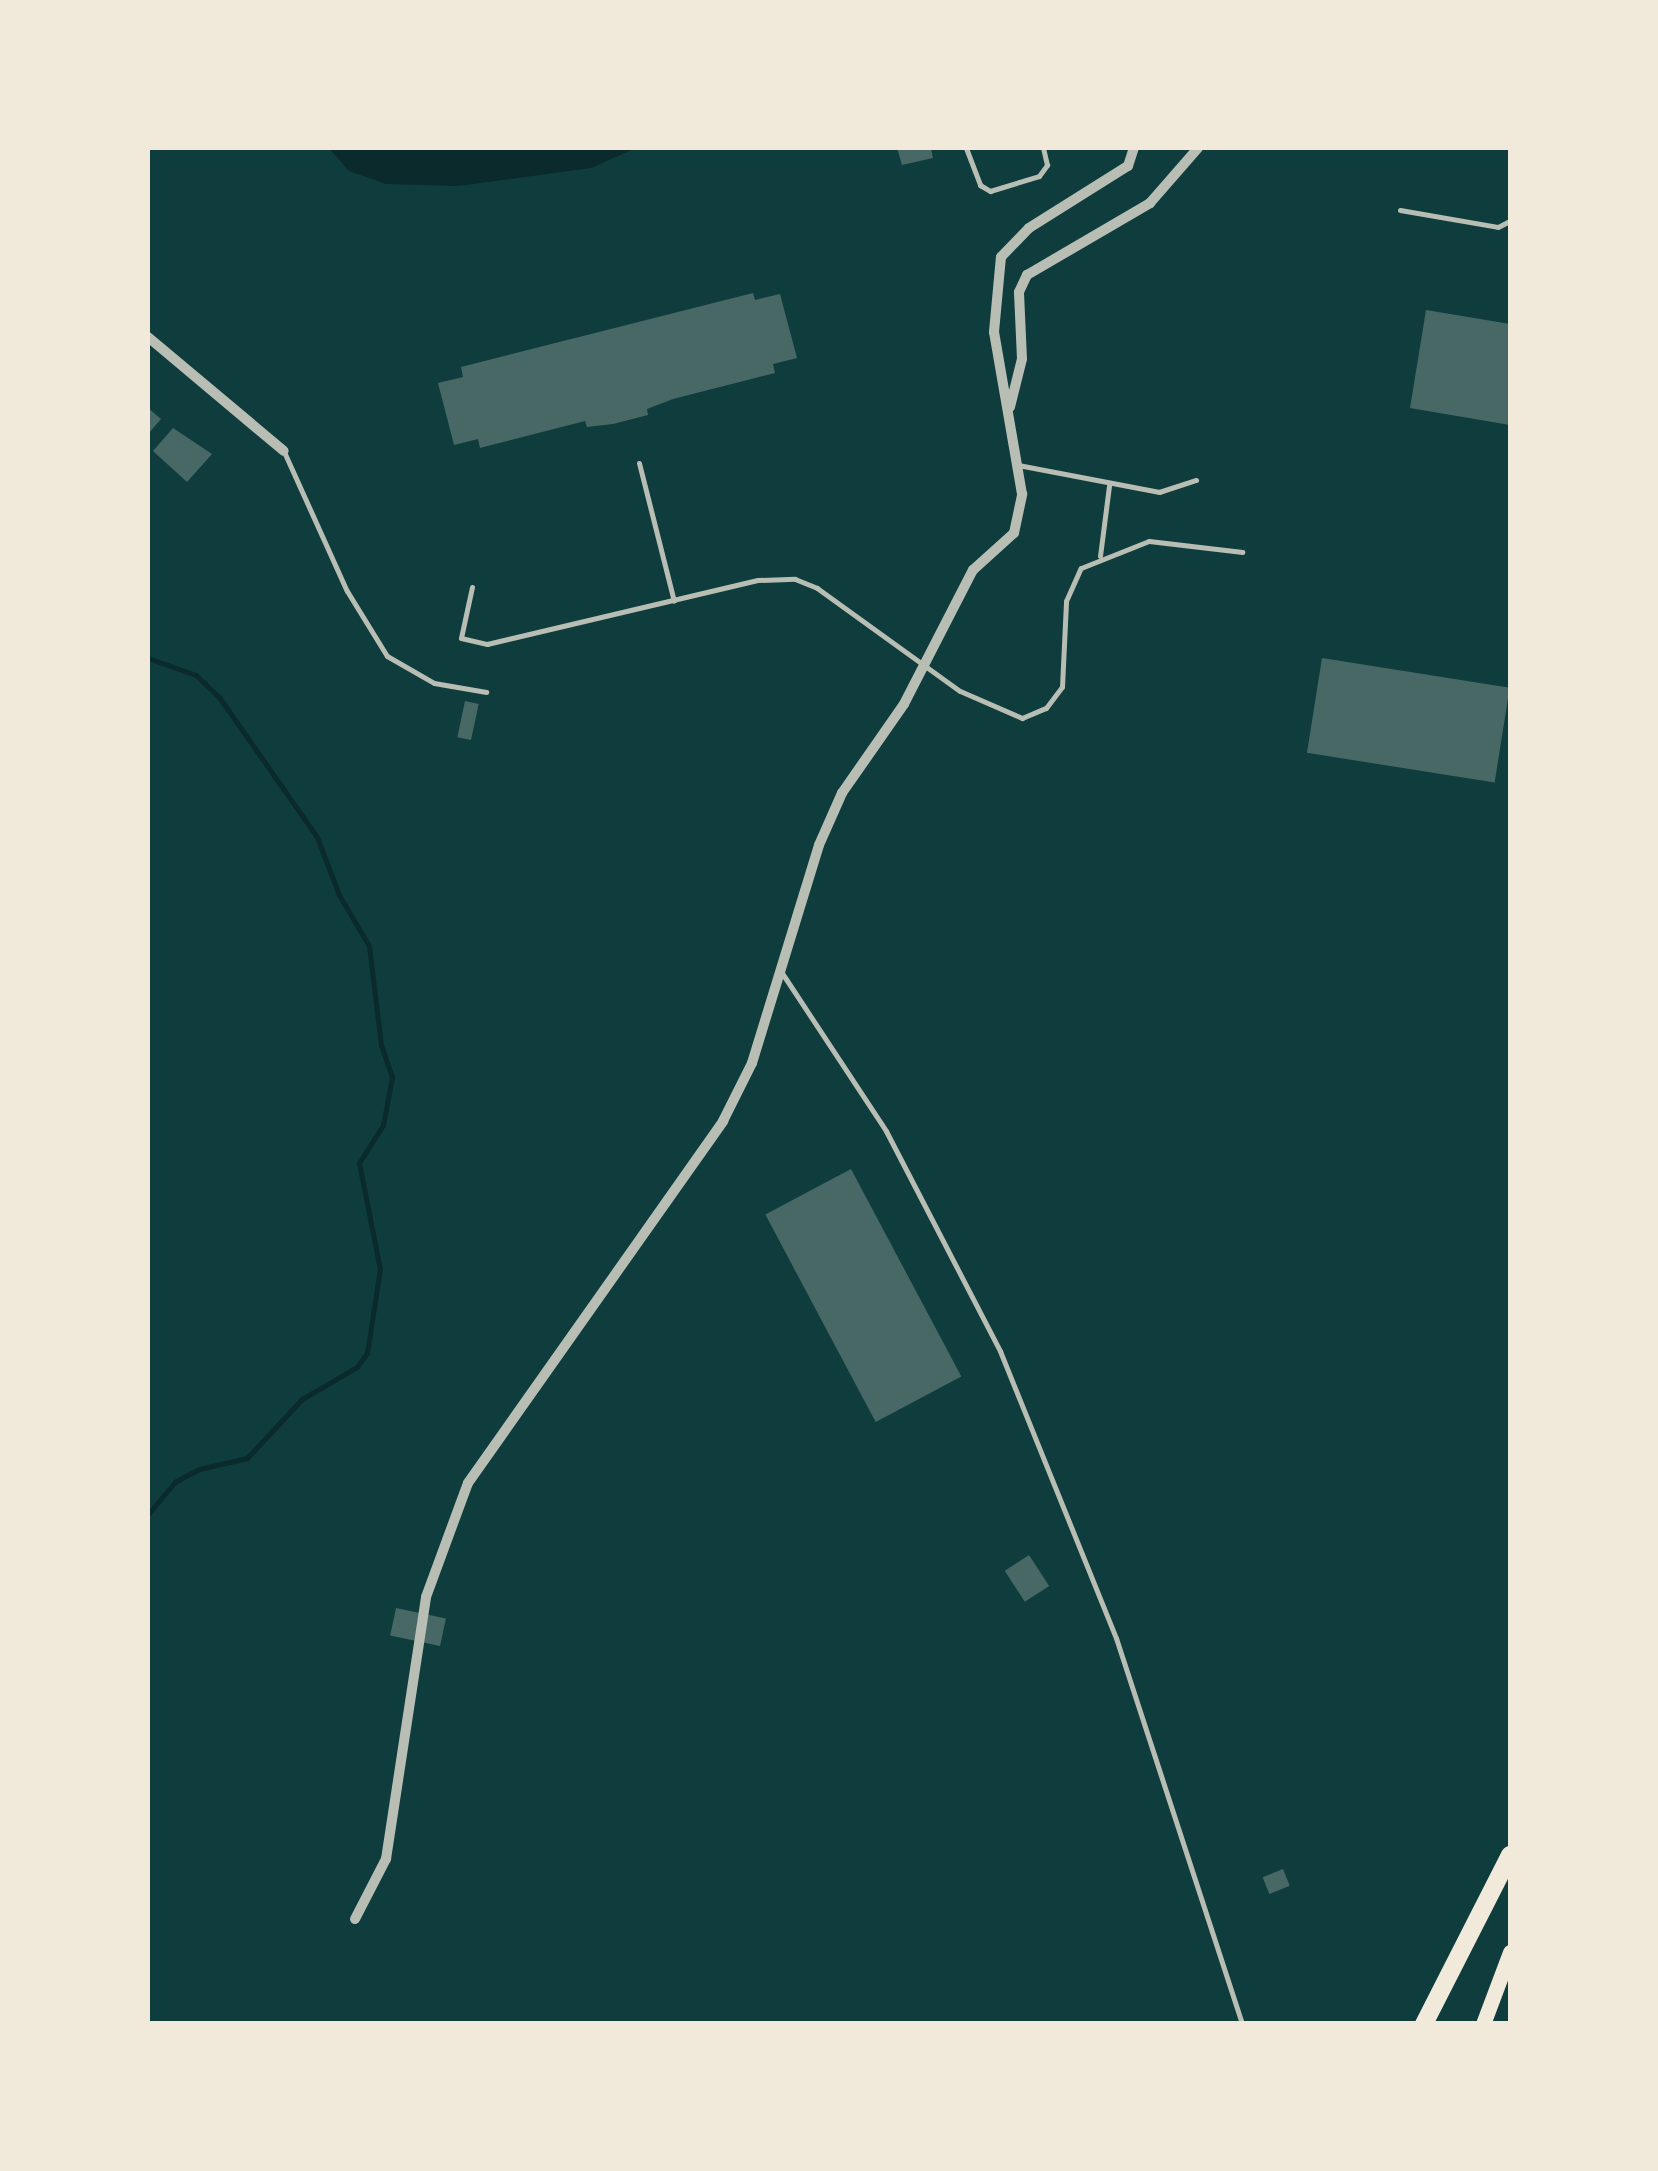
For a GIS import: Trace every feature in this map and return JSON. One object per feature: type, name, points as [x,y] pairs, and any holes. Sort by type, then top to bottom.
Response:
[{"type":"highway","points":[[1424,2024],[1510,1855]]},
{"type":"main road","points":[[1483,2024],[1510,1952]]},
{"type":"street","points":[[355,1919],[384,1868],[426,1596],[468,1483],[722,1121],[752,1063],[819,844],[842,794],[927,664],[973,570],[1014,533],[1022,494],[994,332],[1001,257],[1029,228],[1128,166],[1134,148]]},
{"type":"street","points":[[1008,413],[1022,359],[1019,292],[1027,275],[1150,203],[1198,148]]},
{"type":"street","points":[[148,337],[284,451]]},
{"type":"lane","points":[[966,148],[980,185],[990,191],[1039,176],[1047,165],[1043,148]]},
{"type":"lane","points":[[1400,210],[1510,223]]},
{"type":"lane","points":[[284,451],[347,592],[387,656],[434,683],[486,692]]},
{"type":"lane","points":[[638,463],[674,601]]},
{"type":"lane","points":[[1018,465],[1110,486],[1159,492],[1196,480]]},
{"type":"lane","points":[[1100,556],[1110,486]]},
{"type":"lane","points":[[472,587],[461,638],[487,644],[758,580],[795,580],[986,704],[1022,718],[1035,716],[1062,687],[1071,582],[1100,556],[1149,540],[1242,552]]},
{"type":"lane","points":[[782,973],[886,1130],[1016,1388],[1116,1638],[1242,2024]]},
{"type":"water","points":[[329,148],[636,148],[591,168],[458,186],[386,184],[349,171]]},
{"type":"building","points":[[897,148],[931,148],[933,158],[902,165]]},
{"type":"building","points":[[753,293],[755,300],[780,294],[797,358],[773,364],[775,373],[673,399],[647,409],[648,415],[613,424],[587,427],[585,421],[480,448],[478,439],[454,445],[438,383],[463,377],[461,367]]},
{"type":"building","points":[[1426,310],[1510,324],[1510,425],[1410,408]]},
{"type":"building","points":[[148,408],[161,419],[148,434]]},
{"type":"building","points":[[173,428],[212,454],[187,482],[153,451]]},
{"type":"building","points":[[1322,658],[1510,688],[1495,783],[1307,753]]},
{"type":"building","points":[[465,701],[479,704],[471,740],[457,737]]},
{"type":"building","points":[[851,1169],[961,1376],[876,1422],[765,1215]]},
{"type":"building","points":[[1029,1555],[1049,1586],[1025,1602],[1005,1571]]},
{"type":"building","points":[[396,1608],[446,1619],[440,1646],[390,1635]]},
{"type":"building","points":[[1283,1869],[1290,1886],[1269,1894],[1263,1877]]},
{"type":"waterway","points":[[148,658],[196,675],[219,697],[317,837],[339,895],[369,946],[381,1045],[392,1077],[383,1125],[359,1163],[380,1269],[367,1353],[357,1367],[302,1399],[247,1458],[199,1469],[175,1482],[148,1514]]}]
